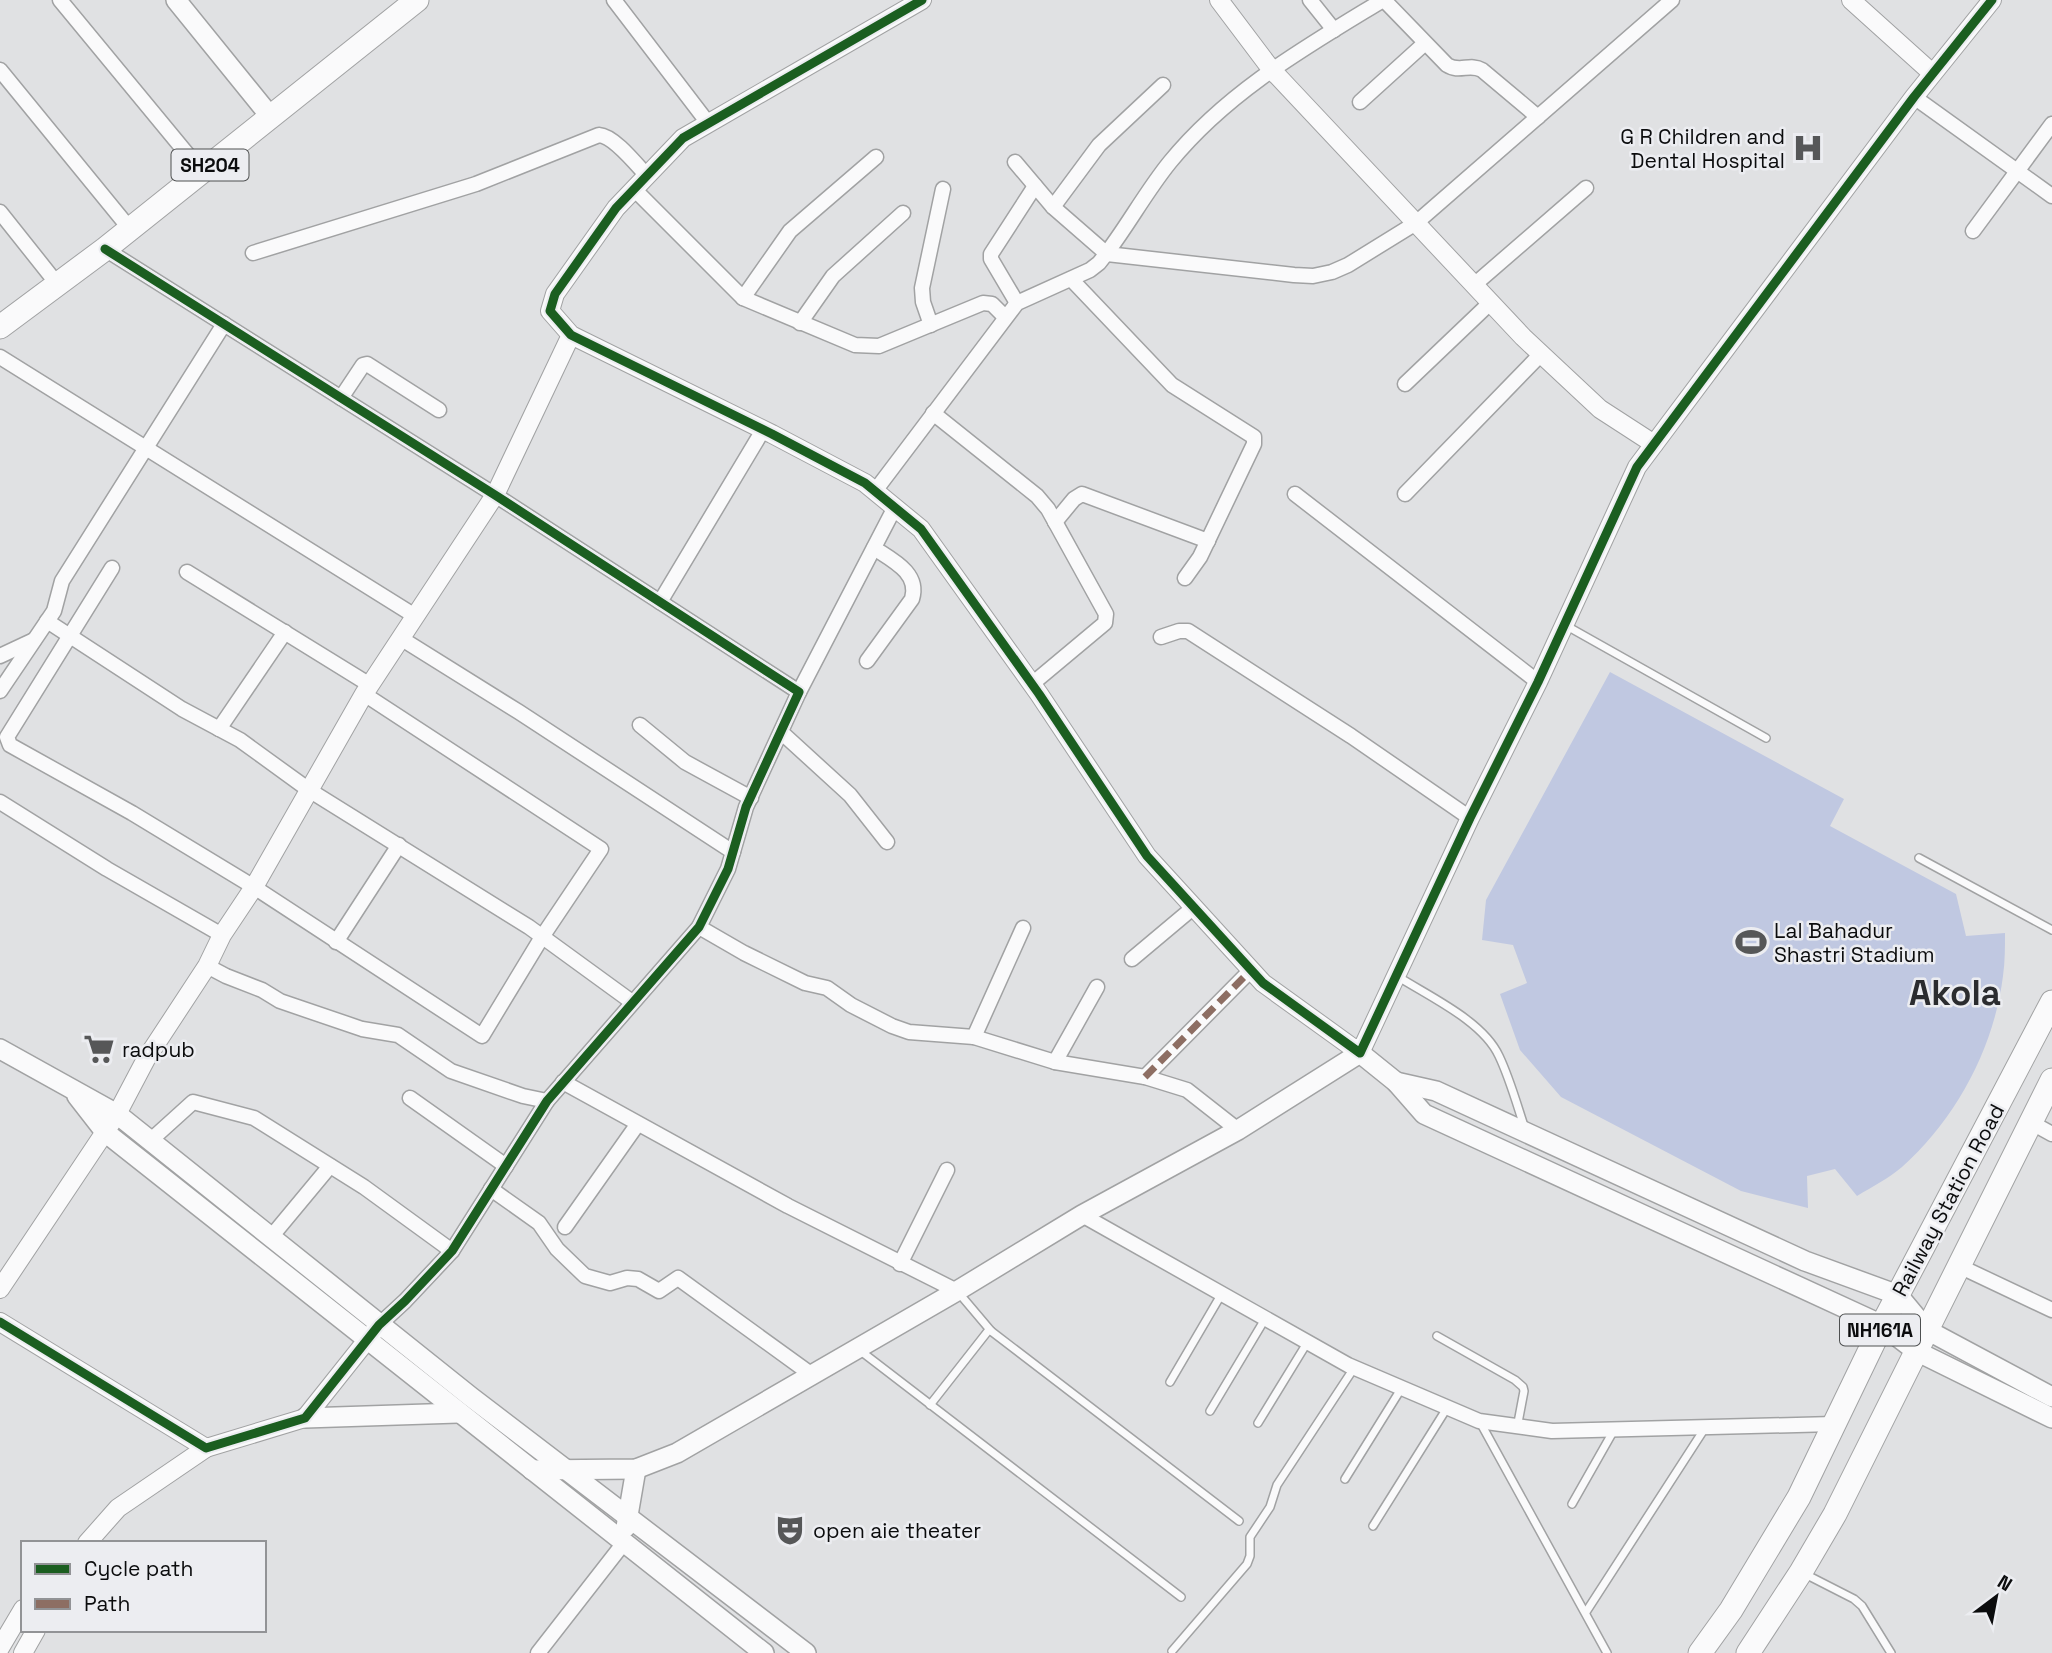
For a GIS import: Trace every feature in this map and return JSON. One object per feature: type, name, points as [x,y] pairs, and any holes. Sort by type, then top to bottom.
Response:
[{"type":"main road","points":[[176,0],[270,116]]},
{"type":"main road","name":"SH204","points":[[0,327],[130,229],[417,0]]},
{"type":"main road","name":"Railway Station Road","points":[[1700,1653],[1731,1610],[1799,1497],[1882,1325],[2052,1002]]},
{"type":"main road","points":[[0,1049],[117,1114],[379,1325],[806,1653]]},
{"type":"main road","points":[[532,1470],[636,1469],[677,1453],[957,1291],[1082,1215],[1238,1130],[1360,1053],[1396,1082],[1424,1114],[1882,1325],[1916,1351],[2052,1418]]},
{"type":"main road","name":"Railway Station Road","points":[[1748,1653],[1835,1514],[2052,1080]]},
{"type":"main road","points":[[1396,1082],[1436,1091],[1805,1261],[1898,1295],[1927,1330],[2052,1397]]},
{"type":"main road","points":[[72,1090],[105,1132],[764,1653]]},
{"type":"main road","points":[[1668,1226],[1678,1203]]},
{"type":"main road","points":[[305,1418],[458,1413]]},
{"type":"main road","points":[[623,1544],[636,1469]]},
{"type":"street","points":[[60,0],[202,172]]},
{"type":"street","points":[[614,0],[708,123]]},
{"type":"street","points":[[922,0],[683,138],[616,208],[555,294],[550,311],[570,335],[865,483],[921,529],[1032,684],[1147,856],[1263,983],[1360,1053],[1470,818],[1538,682],[1637,467],[1914,97],[1992,0]]},
{"type":"street","points":[[1219,0],[1271,69],[1490,303],[1601,409],[1654,444]]},
{"type":"street","points":[[1310,0],[1334,30]]},
{"type":"street","points":[[875,491],[1017,303],[1090,270],[1107,254],[1168,164],[1215,114],[1271,69],[1383,0],[1424,44],[1451,68],[1456,70],[1478,67],[1538,117]]},
{"type":"street","points":[[1014,162],[1053,207],[1107,254],[1313,276],[1332,272],[1416,223],[1672,0]]},
{"type":"street","points":[[1851,0],[1933,73]]},
{"type":"street","points":[[1360,102],[1424,44]]},
{"type":"street","points":[[0,70],[130,229]]},
{"type":"street","points":[[1053,207],[1099,145],[1163,85]]},
{"type":"street","points":[[1914,97],[2052,196]]},
{"type":"street","points":[[1973,231],[2052,124]]},
{"type":"street","points":[[253,253],[476,184],[599,135],[612,140],[647,176]]},
{"type":"street","points":[[743,298],[790,231],[876,157]]},
{"type":"street","points":[[1017,303],[990,254],[1035,186]]},
{"type":"street","points":[[1474,285],[1586,188]]},
{"type":"street","points":[[634,189],[743,298],[855,345],[879,346],[983,303],[992,304],[1005,317]]},
{"type":"street","points":[[931,325],[923,302],[922,288],[943,189]]},
{"type":"street","points":[[0,212],[58,285]]},
{"type":"street","points":[[800,323],[833,276],[903,213]]},
{"type":"street","points":[[104,249],[495,495],[799,692]]},
{"type":"street","points":[[1070,279],[1172,385],[1254,437],[1254,444],[1208,541],[1185,578]]},
{"type":"street","points":[[1405,384],[1490,303]]},
{"type":"street","points":[[0,691],[54,611],[62,581],[103,513],[224,324]]},
{"type":"street","points":[[0,1289],[117,1114],[146,1059],[208,965],[222,935],[254,887],[367,689],[495,495],[570,335]]},
{"type":"street","points":[[1405,494],[1541,354]]},
{"type":"street","points":[[0,357],[415,616]]},
{"type":"street","points":[[341,398],[363,365],[367,364],[439,410]]},
{"type":"street","points":[[933,413],[1037,496],[1055,522],[1107,619],[1032,684]]},
{"type":"street","points":[[660,602],[763,430]]},
{"type":"street","points":[[1055,522],[1074,499],[1083,494],[1208,541]]},
{"type":"street","points":[[1295,494],[1538,682]]},
{"type":"street","points":[[89,1541],[118,1508],[206,1448],[305,1418],[379,1325],[452,1251],[547,1101],[699,927],[728,869],[746,807],[799,692],[895,507]]},
{"type":"street","points":[[867,661],[912,599],[914,590],[904,568],[874,548]]},
{"type":"street","points":[[112,568],[7,737],[10,745],[132,813],[254,887],[482,1036],[542,937],[601,849],[285,632],[187,572]]},
{"type":"street","points":[[47,621],[182,709],[240,740],[309,790],[542,937],[632,1002]]},
{"type":"street","points":[[1161,637],[1188,631],[1351,736],[1470,818]]},
{"type":"street","points":[[219,729],[285,632]]},
{"type":"street","points":[[0,656],[35,639]]},
{"type":"street","points":[[402,639],[733,852]]},
{"type":"street","points":[[640,725],[685,762],[751,798]]},
{"type":"street","points":[[781,732],[850,795],[887,842]]},
{"type":"street","points":[[0,802],[107,869],[222,935]]},
{"type":"street","points":[[336,942],[399,845]]},
{"type":"street","points":[[1132,959],[1194,907]]},
{"type":"street","points":[[699,927],[805,983],[827,988],[851,1005],[892,1026],[909,1032],[974,1037],[1055,1062],[1145,1077],[1187,1090],[1238,1130]]},
{"type":"street","points":[[974,1037],[1023,928]]},
{"type":"street","points":[[208,965],[280,1001],[362,1029],[398,1035],[451,1070],[523,1096],[547,1101]]},
{"type":"street","points":[[1145,1077],[1251,970]]},
{"type":"street","points":[[1055,1062],[1097,987]]},
{"type":"street","points":[[563,1082],[636,1125],[900,1264],[957,1291]]},
{"type":"street","points":[[410,1098],[506,1167]]},
{"type":"street","points":[[151,1140],[193,1102],[254,1118],[330,1166],[452,1251]]},
{"type":"street","points":[[2030,1122],[2052,1134]]},
{"type":"street","points":[[565,1227],[636,1125]]},
{"type":"street","points":[[271,1237],[330,1166]]},
{"type":"street","points":[[900,1264],[947,1170]]},
{"type":"street","points":[[491,1189],[539,1223],[557,1249],[585,1276],[610,1283],[626,1278],[638,1279],[659,1291],[678,1278],[812,1375]]},
{"type":"street","points":[[1082,1215],[1354,1368],[1479,1421],[1552,1431],[1834,1424]]},
{"type":"street","points":[[1959,1266],[2052,1310]]},
{"type":"street","points":[[0,1322],[206,1448]]},
{"type":"street","points":[[538,1653],[623,1544]]},
{"type":"street","points":[[0,1648],[21,1612]]},
{"type":"street","points":[[23,1653],[35,1632]]},
{"type":"lane","points":[[1565,624],[1766,738]]},
{"type":"lane","points":[[1919,858],[2052,930]]},
{"type":"lane","points":[[1397,975],[1471,1023],[1486,1036],[1499,1055],[1527,1133]]},
{"type":"lane","points":[[957,1291],[991,1331],[1240,1521]]},
{"type":"lane","points":[[1170,1382],[1221,1295]]},
{"type":"lane","points":[[1210,1411],[1265,1320]]},
{"type":"lane","points":[[930,1405],[991,1331]]},
{"type":"lane","points":[[1437,1336],[1523,1387],[1517,1428]]},
{"type":"lane","points":[[1258,1423],[1307,1343]]},
{"type":"lane","points":[[858,1349],[1181,1597]]},
{"type":"lane","points":[[1172,1651],[1247,1564],[1250,1537],[1270,1507],[1277,1485],[1354,1368]]},
{"type":"lane","points":[[1345,1479],[1401,1390]]},
{"type":"lane","points":[[1373,1526],[1447,1408]]},
{"type":"lane","points":[[1479,1421],[1608,1653]]},
{"type":"lane","points":[[1586,1612],[1706,1427]]},
{"type":"lane","points":[[1572,1504],[1615,1430]]},
{"type":"lane","points":[[1801,1572],[1862,1605],[1891,1653]]},
{"type":"shaded area","name":"Lal Bahadur Shastri Stadium","points":[[1610,672],[1844,799],[1830,826],[1956,894],[1966,936],[2005,933],[2004,971],[1998,1003],[1991,1029],[1969,1080],[1939,1127],[1921,1148],[1897,1171],[1857,1196],[1835,1169],[1807,1176],[1808,1208],[1741,1191],[1561,1097],[1520,1050],[1500,994],[1527,983],[1513,945],[1482,940],[1486,900]]},
{"type":"marked path","points":[[1145,1077],[1251,970]]},
{"type":"cycle path","points":[[922,0],[683,138],[616,208],[555,294],[550,311],[571,335],[865,483],[921,529],[1039,694],[1147,856],[1263,983],[1360,1053],[1470,818],[1538,682],[1637,467],[1914,97],[1992,0]]},
{"type":"cycle path","points":[[0,1322],[206,1448],[305,1418],[379,1325],[452,1251],[547,1101],[699,927],[728,869],[746,807],[799,692],[495,495],[105,249]]},
{"type":"place","name":"G R Children and Dental Hospital","points":[[1808,148]]},
{"type":"place","name":"Lal Bahadur Shastri Stadium","points":[[1751,942]]},
{"type":"place","name":"radpub","points":[[99,1049]]},
{"type":"place","name":"open aie theater","points":[[790,1530]]},
{"type":"district","name":"Akola","points":[[1955,993]]}]
